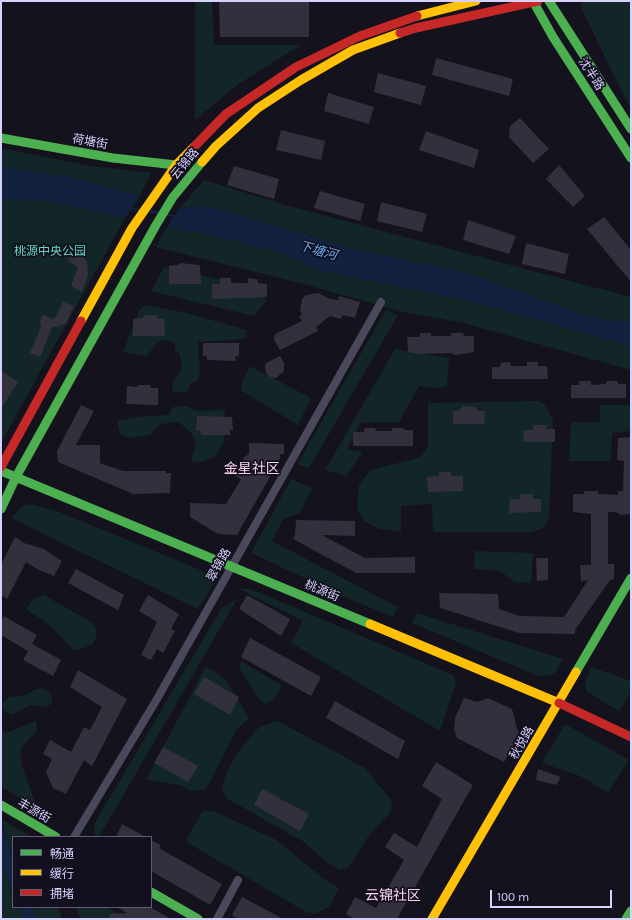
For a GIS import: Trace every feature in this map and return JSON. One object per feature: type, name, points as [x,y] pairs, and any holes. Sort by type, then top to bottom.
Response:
[{"type":"main road","name":"云锦路","points":[[1,467],[138,221],[176,165],[226,114],[296,68],[360,36],[426,13],[476,1]]},
{"type":"main road","name":"沈半路","points":[[549,1],[631,129]]},
{"type":"main road","name":"云锦路","points":[[1,509],[16,477],[156,225],[173,197],[216,146],[258,108],[301,80],[353,50],[416,28],[445,20],[535,2]]},
{"type":"main road","name":"沈半路","points":[[535,2],[553,37],[631,158]]},
{"type":"main road","name":"荷塘街","points":[[1,138],[113,158],[176,165]]},
{"type":"main road","name":"桃源街","points":[[1,471],[560,703],[631,738]]},
{"type":"main road","name":"秋悦路","points":[[432,919],[560,703],[631,578]]},
{"type":"main road","name":"丰源街","points":[[1,805],[54,836]]},
{"type":"main road","points":[[152,893],[198,919]]},
{"type":"main road","points":[[626,919],[631,910]]},
{"type":"street","name":"翠锦路","points":[[75,836],[157,699],[381,302]]},
{"type":"street","points":[[217,919],[238,880]]},
{"type":"green space","points":[[195,1],[212,1],[214,45],[301,45],[237,85],[195,120]]},
{"type":"green space","points":[[581,1],[631,1],[631,105],[628,104],[582,10]]},
{"type":"green space","points":[[1,148],[90,166],[151,173],[140,196],[70,177],[1,167]]},
{"type":"green space","points":[[204,180],[285,205],[631,297],[631,322],[607,320],[581,314],[468,273],[350,248],[214,208],[192,206],[179,209]]},
{"type":"green space","name":"桃源中央公园","points":[[1,198],[54,202],[125,218],[1,443]]},
{"type":"green space","points":[[167,227],[216,236],[279,252],[315,269],[477,303],[631,346],[631,370],[463,323],[404,312],[296,282],[156,247]]},
{"type":"green space","points":[[164,267],[263,289],[266,301],[254,316],[151,291]]},
{"type":"green space","points":[[144,305],[183,312],[247,330],[244,339],[198,342],[200,372],[198,380],[191,383],[187,392],[172,393],[173,381],[180,373],[182,364],[179,353],[175,349],[175,342],[161,340],[147,356],[123,352],[139,311]]},
{"type":"green space","points":[[386,310],[398,315],[309,468],[297,464]]},
{"type":"green space","points":[[395,349],[449,358],[447,386],[439,388],[419,386],[399,422],[360,423],[347,449],[363,452],[346,476],[325,470]]},
{"type":"green space","points":[[250,366],[311,398],[298,425],[242,391],[241,384]]},
{"type":"green space","points":[[536,401],[544,404],[553,419],[549,516],[546,524],[541,529],[531,532],[433,532],[432,504],[401,506],[401,531],[379,529],[364,521],[357,508],[359,484],[371,470],[421,457],[428,445],[428,403]]},
{"type":"green space","points":[[600,405],[631,405],[631,431],[612,433],[611,461],[569,461],[571,422],[600,422]]},
{"type":"green space","points":[[187,406],[196,411],[225,410],[224,441],[219,452],[212,458],[200,462],[191,461],[196,445],[191,433],[179,422],[160,424],[150,435],[129,438],[120,433],[117,421],[144,416],[170,415],[172,407]]},
{"type":"green space","points":[[291,479],[312,488],[300,513],[283,519],[272,541],[398,607],[393,617],[347,598],[251,553]]},
{"type":"green space","points":[[29,504],[57,511],[203,571],[211,576],[214,583],[198,609],[11,518],[22,506]]},
{"type":"green space","points":[[475,551],[533,553],[531,583],[515,582],[500,571],[474,569]]},
{"type":"green space","points":[[239,589],[251,589],[453,675],[456,683],[440,731],[291,643],[303,621]]},
{"type":"green space","points":[[44,595],[91,622],[97,629],[96,637],[92,645],[74,651],[52,627],[26,609],[33,599]]},
{"type":"green space","points":[[237,599],[100,836],[95,836],[94,824],[221,609]]},
{"type":"green space","points":[[417,613],[563,659],[554,674],[538,676],[412,623]]},
{"type":"green space","points":[[241,661],[282,686],[273,700],[266,704],[259,699],[239,668]]},
{"type":"green space","points":[[206,666],[227,681],[249,718],[236,730],[209,784],[204,790],[191,791],[181,785],[146,780]]},
{"type":"green space","points":[[591,667],[631,681],[631,691],[619,711],[586,691],[585,683]]},
{"type":"green space","points":[[43,688],[51,694],[53,700],[48,707],[31,705],[12,715],[4,711],[1,704],[9,697],[26,695],[34,690]]},
{"type":"green space","points":[[36,721],[37,730],[21,748],[21,763],[37,808],[1,787],[1,731],[6,733]]},
{"type":"green space","points":[[278,721],[365,768],[392,801],[390,813],[370,834],[348,868],[340,870],[325,861],[304,842],[226,798],[222,787],[227,771],[238,752],[259,727]]},
{"type":"green space","points":[[565,724],[629,760],[608,793],[580,776],[542,763]]},
{"type":"green space","points":[[203,811],[213,811],[275,839],[323,878],[339,888],[330,906],[316,914],[306,912],[188,843],[187,837]]},
{"type":"green space","points":[[1,819],[30,836],[12,836],[12,852]]},
{"type":"green space","points":[[1,863],[12,890],[12,908],[18,908],[23,919],[1,919]]},
{"type":"green space","points":[[32,908],[58,908],[62,919],[37,919]]},
{"type":"green space","points":[[76,908],[109,908],[126,919],[80,919]]},
{"type":"water","points":[[1,167],[70,177],[140,196],[125,218],[54,202],[1,198]]},
{"type":"water","points":[[192,206],[214,208],[350,248],[468,273],[581,314],[607,320],[631,322],[631,346],[477,303],[315,269],[279,252],[216,236],[167,227],[179,209]]},
{"type":"water","points":[[1,822],[12,852],[12,890],[1,863]]},
{"type":"water","points":[[18,908],[32,908],[37,919],[23,919]]},
{"type":"building","points":[[219,1],[309,1],[309,37],[220,37]]},
{"type":"building","points":[[436,58],[513,79],[509,96],[432,75]]},
{"type":"building","points":[[378,73],[426,86],[421,105],[374,92]]},
{"type":"building","points":[[328,93],[374,107],[369,124],[324,111]]},
{"type":"building","points":[[520,118],[549,149],[533,163],[509,137],[510,126]]},
{"type":"building","points":[[281,130],[325,141],[321,160],[276,150]]},
{"type":"building","points":[[426,131],[479,150],[474,168],[419,150]]},
{"type":"building","points":[[559,165],[585,196],[573,207],[546,179]]},
{"type":"building","points":[[234,166],[279,179],[274,199],[227,185]]},
{"type":"building","points":[[320,191],[365,204],[360,221],[314,208]]},
{"type":"building","points":[[381,202],[427,214],[422,232],[377,221]]},
{"type":"building","points":[[604,217],[631,250],[631,282],[587,229]]},
{"type":"building","points":[[468,220],[516,236],[509,254],[463,240]]},
{"type":"building","points":[[526,243],[569,254],[565,274],[522,264]]},
{"type":"building","points":[[72,252],[84,258],[87,262],[88,275],[82,292],[71,286],[78,267],[68,261]]},
{"type":"building","points":[[180,263],[200,265],[201,284],[169,284],[169,266],[178,265]]},
{"type":"building","points":[[220,278],[231,278],[231,283],[248,283],[248,278],[257,279],[258,283],[267,284],[267,297],[212,299],[212,284],[220,284]]},
{"type":"building","points":[[318,293],[330,299],[338,300],[339,296],[360,302],[355,318],[343,315],[341,319],[330,316],[316,327],[318,331],[280,350],[274,340],[275,334],[302,321],[299,316],[302,315],[300,310],[302,299],[306,295]]},
{"type":"building","points":[[63,302],[74,306],[66,323],[58,327],[52,327],[40,357],[30,353],[42,324],[39,323],[43,315],[54,319]]},
{"type":"building","points":[[145,315],[156,315],[158,319],[164,319],[165,336],[133,336],[133,319],[143,318]]},
{"type":"building","points":[[420,333],[431,333],[431,336],[451,336],[451,333],[463,333],[464,336],[474,336],[474,352],[456,355],[450,353],[421,354],[408,352],[407,337],[420,337]]},
{"type":"building","points":[[203,343],[239,343],[239,356],[235,356],[236,361],[207,360],[207,356],[203,356]]},
{"type":"building","points":[[280,356],[284,363],[284,371],[276,378],[270,377],[266,373],[266,363]]},
{"type":"building","points":[[510,362],[511,366],[527,366],[527,362],[538,362],[538,366],[547,366],[548,379],[492,379],[492,367],[500,367],[501,363]]},
{"type":"building","points":[[1,371],[18,382],[1,409]]},
{"type":"building","points":[[579,381],[591,381],[591,385],[606,384],[606,381],[618,381],[618,384],[626,384],[626,398],[571,398],[571,385],[579,385]]},
{"type":"building","points":[[138,385],[150,385],[151,388],[158,388],[158,405],[126,404],[127,386],[137,387]]},
{"type":"building","points":[[81,405],[94,411],[76,445],[100,445],[100,463],[123,471],[166,471],[166,473],[171,473],[170,493],[133,494],[58,462],[57,451]]},
{"type":"building","points":[[463,406],[476,407],[478,411],[485,411],[484,424],[453,424],[453,411],[460,410]]},
{"type":"building","points":[[197,416],[232,417],[233,430],[230,430],[230,435],[201,435],[200,430],[196,430]]},
{"type":"building","points":[[533,425],[547,425],[546,429],[555,429],[555,442],[524,442],[523,430],[533,430]]},
{"type":"building","points":[[365,428],[375,428],[376,431],[392,431],[392,428],[413,430],[413,446],[353,446],[353,432],[364,432]]},
{"type":"building","points":[[631,437],[631,514],[621,515],[616,512],[608,512],[608,564],[614,564],[614,579],[610,580],[575,630],[575,634],[519,633],[440,608],[439,593],[498,594],[499,609],[519,616],[564,617],[588,580],[581,581],[580,565],[591,565],[591,514],[573,512],[573,494],[584,494],[584,491],[598,491],[598,494],[618,495],[618,491],[623,491],[624,461],[617,460],[618,438]]},
{"type":"building","points":[[249,443],[284,444],[284,454],[280,454],[280,459],[237,535],[218,534],[190,517],[190,503],[226,504],[241,479],[235,476],[244,457],[249,454]]},
{"type":"building","points":[[439,472],[451,472],[451,476],[463,476],[463,491],[428,492],[427,477],[439,476]]},
{"type":"building","points":[[520,494],[533,494],[533,499],[541,499],[541,512],[509,513],[510,499],[520,499]]},
{"type":"building","points":[[296,520],[355,521],[355,536],[322,535],[365,558],[415,557],[415,573],[356,573],[293,539],[295,535]]},
{"type":"building","points":[[15,537],[24,543],[44,549],[62,561],[54,576],[37,569],[26,562],[7,599],[1,595],[1,565]]},
{"type":"building","points":[[536,558],[548,558],[548,580],[537,581]]},
{"type":"building","points":[[76,569],[124,595],[118,610],[68,583]]},
{"type":"building","points":[[148,595],[179,614],[171,629],[175,631],[163,653],[157,649],[151,660],[141,655],[157,622],[139,611]]},
{"type":"building","points":[[247,595],[290,619],[281,636],[239,609]]},
{"type":"building","points":[[4,616],[37,635],[32,644],[61,660],[53,676],[23,660],[28,651],[1,635],[1,622]]},
{"type":"building","points":[[250,638],[321,677],[311,696],[241,657]]},
{"type":"building","points":[[78,670],[127,699],[92,766],[84,760],[66,794],[53,788],[46,772],[52,759],[43,754],[50,740],[71,752],[84,727],[90,730],[102,707],[70,687]]},
{"type":"building","points":[[204,677],[239,697],[230,715],[194,694]]},
{"type":"building","points":[[464,698],[477,702],[488,698],[512,709],[519,736],[504,762],[457,738],[454,729],[455,718]]},
{"type":"building","points":[[335,701],[405,741],[398,759],[326,718]]},
{"type":"building","points":[[163,747],[198,766],[188,782],[154,763]]},
{"type":"building","points":[[436,762],[473,785],[397,919],[355,919],[346,914],[355,897],[376,908],[404,860],[385,847],[394,833],[417,847],[442,799],[422,786]]},
{"type":"building","points":[[538,769],[561,777],[556,785],[536,780]]},
{"type":"building","points":[[262,789],[309,814],[300,831],[254,805]]},
{"type":"building","points":[[122,824],[144,836],[116,836]]},
{"type":"building","points":[[152,840],[161,845],[159,848],[222,884],[210,905],[152,872]]},
{"type":"building","points":[[242,897],[283,919],[238,919],[232,915]]},
{"type":"building","points":[[119,908],[152,908],[171,919],[110,919],[109,914],[127,913]]},
{"type":"waterway","name":"下塘河","points":[[130,208],[141,210]]},
{"type":"waterway","name":"下塘河","points":[[147,211],[160,213]]},
{"type":"waterway","name":"下塘河","points":[[165,214],[178,217]]},
{"type":"traffic: fast","points":[[533,1],[553,37],[631,158]]},
{"type":"traffic: fast","points":[[549,1],[631,129]]},
{"type":"traffic: fast","points":[[1,138],[113,158],[176,165]]},
{"type":"traffic: fast","points":[[1,509],[16,477],[156,225],[173,197],[202,162]]},
{"type":"traffic: fast","points":[[1,471],[370,624]]},
{"type":"traffic: fast","points":[[576,672],[631,578]]},
{"type":"traffic: fast","points":[[1,805],[54,836]]},
{"type":"traffic: fast","points":[[152,893],[198,919]]},
{"type":"traffic: fast","points":[[626,919],[631,911]]},
{"type":"traffic: slow","points":[[417,16],[476,1]]},
{"type":"traffic: slow","points":[[202,162],[216,146],[258,108],[301,80],[353,50],[400,33]]},
{"type":"traffic: slow","points":[[81,321],[132,228],[176,165],[194,147]]},
{"type":"traffic: slow","points":[[370,624],[559,703]]},
{"type":"traffic: slow","points":[[432,919],[576,672]]},
{"type":"traffic: jam","points":[[400,33],[416,28],[538,1]]},
{"type":"traffic: jam","points":[[194,147],[226,114],[296,67],[360,36],[417,16]]},
{"type":"traffic: jam","points":[[1,467],[81,321]]},
{"type":"traffic: jam","points":[[559,703],[631,737]]},
{"type":"district","name":"金星社区","points":[[252,469]]},
{"type":"district","name":"云锦社区","points":[[393,896]]}]
